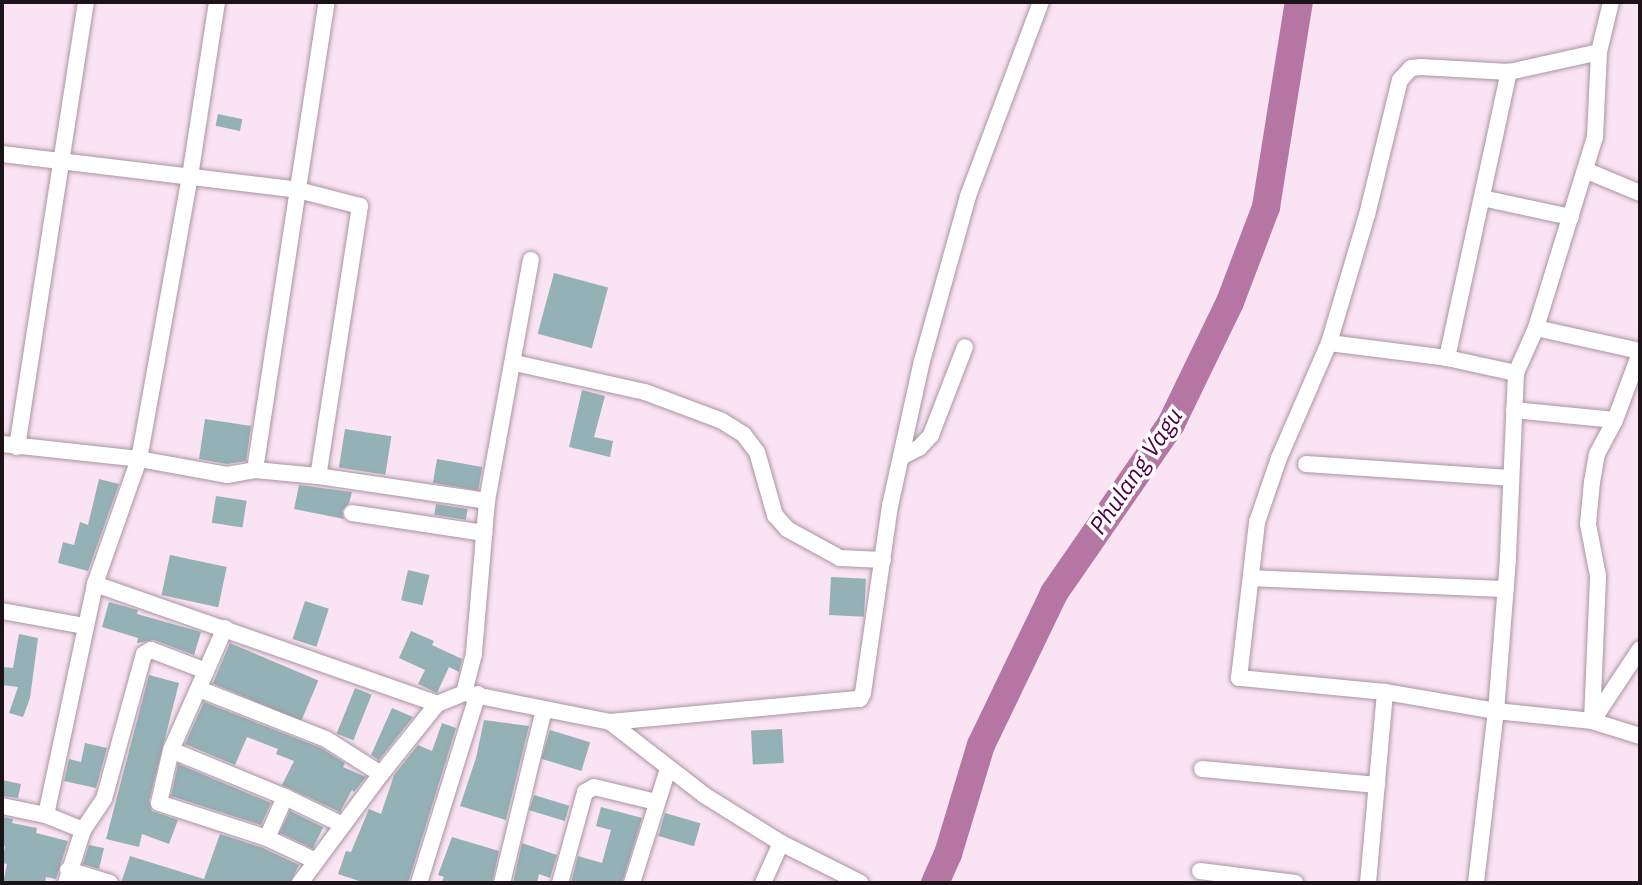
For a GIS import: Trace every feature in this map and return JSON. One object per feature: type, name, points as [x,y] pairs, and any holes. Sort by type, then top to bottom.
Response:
[{"type":"street","points":[[86,2],[63,163],[10,445],[139,459],[227,475],[255,470],[318,476],[487,501]]},
{"type":"street","points":[[46,816],[84,626],[95,584],[139,459],[190,176],[217,2]]},
{"type":"street","points":[[255,470],[327,2]]},
{"type":"street","points":[[300,883],[437,704],[471,694],[610,722],[860,699],[901,457],[922,361],[968,195],[1041,2]]},
{"type":"street","points":[[1476,883],[1496,711],[1506,589],[1516,373],[1536,328],[1595,137],[1599,52],[1611,2]]},
{"type":"street","points":[[1599,52],[1509,72],[1411,68],[1400,80],[1367,215],[1329,343],[1279,458],[1257,522],[1239,678],[1385,692],[1496,711],[1592,721],[1640,736]]},
{"type":"street","points":[[1447,358],[1509,72]]},
{"type":"street","points":[[2,154],[298,190],[360,206],[318,476]]},
{"type":"street","points":[[1585,170],[1640,193]]},
{"type":"street","points":[[1482,198],[1571,217]]},
{"type":"street","points":[[419,883],[471,694],[487,501],[514,363],[518,317],[531,260]]},
{"type":"street","points":[[1536,328],[1640,352],[1615,420],[1597,454],[1588,524],[1598,576],[1592,721]]},
{"type":"street","points":[[1329,343],[1447,358],[1516,373]]},
{"type":"street","points":[[901,457],[919,448],[931,435],[965,347]]},
{"type":"street","points":[[514,363],[645,392],[722,421],[744,435],[757,452],[775,515],[787,529],[840,558],[883,560]]},
{"type":"street","points":[[1514,410],[1615,420]]},
{"type":"street","points":[[1306,464],[1510,478]]},
{"type":"street","points":[[352,513],[484,533]]},
{"type":"street","points":[[1251,578],[1506,589]]},
{"type":"street","points":[[95,584],[437,704]]},
{"type":"street","points":[[2,611],[84,626]]},
{"type":"street","points":[[225,628],[171,750],[159,803],[267,838],[316,861]]},
{"type":"street","points":[[1592,721],[1640,649]]},
{"type":"street","points":[[110,883],[67,876],[83,830],[104,799],[144,654],[151,650],[206,671]]},
{"type":"street","points":[[198,689],[326,739],[381,774]]},
{"type":"street","points":[[1368,883],[1385,692]]},
{"type":"street","points":[[502,883],[544,710]]},
{"type":"street","points":[[610,722],[704,795],[781,843],[861,883]]},
{"type":"street","points":[[171,750],[285,797],[343,825]]},
{"type":"street","points":[[632,883],[668,769]]},
{"type":"street","points":[[1202,769],[1377,785]]},
{"type":"street","points":[[560,883],[585,792],[594,787],[656,802]]},
{"type":"street","points":[[267,838],[285,797]]},
{"type":"street","points":[[2,806],[46,816],[83,830]]},
{"type":"street","points":[[762,883],[781,843]]},
{"type":"street","points":[[1200,871],[1295,883]]},
{"type":"building","points":[[218,114],[242,119],[240,131],[216,126]]},
{"type":"building","points":[[554,273],[608,287],[592,348],[538,334]]},
{"type":"building","points":[[582,390],[605,396],[594,437],[613,441],[610,457],[569,447]]},
{"type":"building","points":[[205,419],[251,426],[246,461],[227,464],[199,459]]},
{"type":"building","points":[[345,429],[391,436],[385,475],[339,468]]},
{"type":"building","points":[[437,459],[482,467],[478,491],[433,483]]},
{"type":"building","points":[[99,479],[119,484],[88,571],[58,563],[63,542],[74,545],[80,522],[88,525]]},
{"type":"building","points":[[299,485],[352,492],[349,503],[342,511],[344,519],[294,509]]},
{"type":"building","points":[[216,496],[247,501],[242,528],[212,523]]},
{"type":"building","points":[[436,504],[468,509],[466,520],[434,515]]},
{"type":"building","points":[[170,555],[227,567],[218,607],[161,595]]},
{"type":"building","points":[[408,570],[429,575],[422,605],[401,600]]},
{"type":"building","points":[[831,577],[866,579],[864,617],[829,615]]},
{"type":"building","points":[[305,601],[329,609],[316,647],[293,639]]},
{"type":"building","points":[[109,602],[138,610],[137,614],[201,632],[194,655],[154,640],[137,643],[138,638],[102,627]]},
{"type":"building","points":[[411,631],[434,641],[432,645],[462,659],[459,672],[449,667],[437,693],[418,684],[425,670],[399,658]]},
{"type":"building","points":[[19,634],[38,638],[30,698],[23,717],[9,713],[18,687],[2,685],[2,667],[13,668]]},
{"type":"building","points":[[230,643],[318,681],[301,721],[213,684]]},
{"type":"building","points":[[149,675],[179,683],[149,801],[152,811],[178,820],[169,844],[142,834],[139,847],[106,839]]},
{"type":"building","points":[[355,688],[372,695],[353,740],[337,733]]},
{"type":"building","points":[[204,702],[321,748],[345,763],[343,767],[366,777],[354,792],[352,790],[340,812],[282,785],[294,761],[276,754],[278,749],[247,737],[235,765],[185,744]]},
{"type":"building","points":[[392,708],[413,717],[379,760],[371,755]]},
{"type":"building","points":[[484,720],[529,726],[506,820],[460,806],[476,758]]},
{"type":"building","points":[[442,723],[456,728],[409,880],[406,883],[365,883],[338,874],[346,851],[351,852],[369,809],[381,814],[394,775],[418,745],[432,751]]},
{"type":"building","points":[[782,729],[784,763],[753,765],[751,731]]},
{"type":"building","points":[[550,730],[590,742],[581,771],[541,759]]},
{"type":"building","points":[[85,743],[107,748],[96,788],[64,781],[69,759],[81,762]]},
{"type":"building","points":[[178,764],[271,803],[261,825],[171,796]]},
{"type":"building","points":[[2,780],[21,784],[18,798],[2,796]]},
{"type":"building","points":[[534,795],[569,806],[565,821],[529,810]]},
{"type":"building","points":[[601,807],[642,818],[622,883],[571,883],[578,856],[602,863],[611,830],[596,826]]},
{"type":"building","points":[[290,811],[323,827],[313,849],[279,833]]},
{"type":"building","points":[[665,813],[701,823],[694,846],[658,836]]},
{"type":"building","points":[[2,817],[13,819],[12,823],[37,828],[36,833],[68,841],[56,879],[46,877],[45,883],[3,883],[7,864],[2,863],[5,846],[2,846]]},
{"type":"building","points":[[220,834],[263,848],[299,865],[290,883],[121,883],[130,856],[204,879]]},
{"type":"building","points":[[452,837],[499,851],[492,883],[441,883],[444,877],[438,875]]},
{"type":"building","points":[[522,843],[557,855],[550,878],[539,874],[537,883],[513,883]]},
{"type":"building","points":[[89,845],[104,848],[99,869],[83,864]]},
{"type":"waterway","name":"Phulang Vagu","points":[[935,883],[948,854],[981,745],[1054,593],[1171,424],[1230,302],[1266,207],[1299,2]]}]
